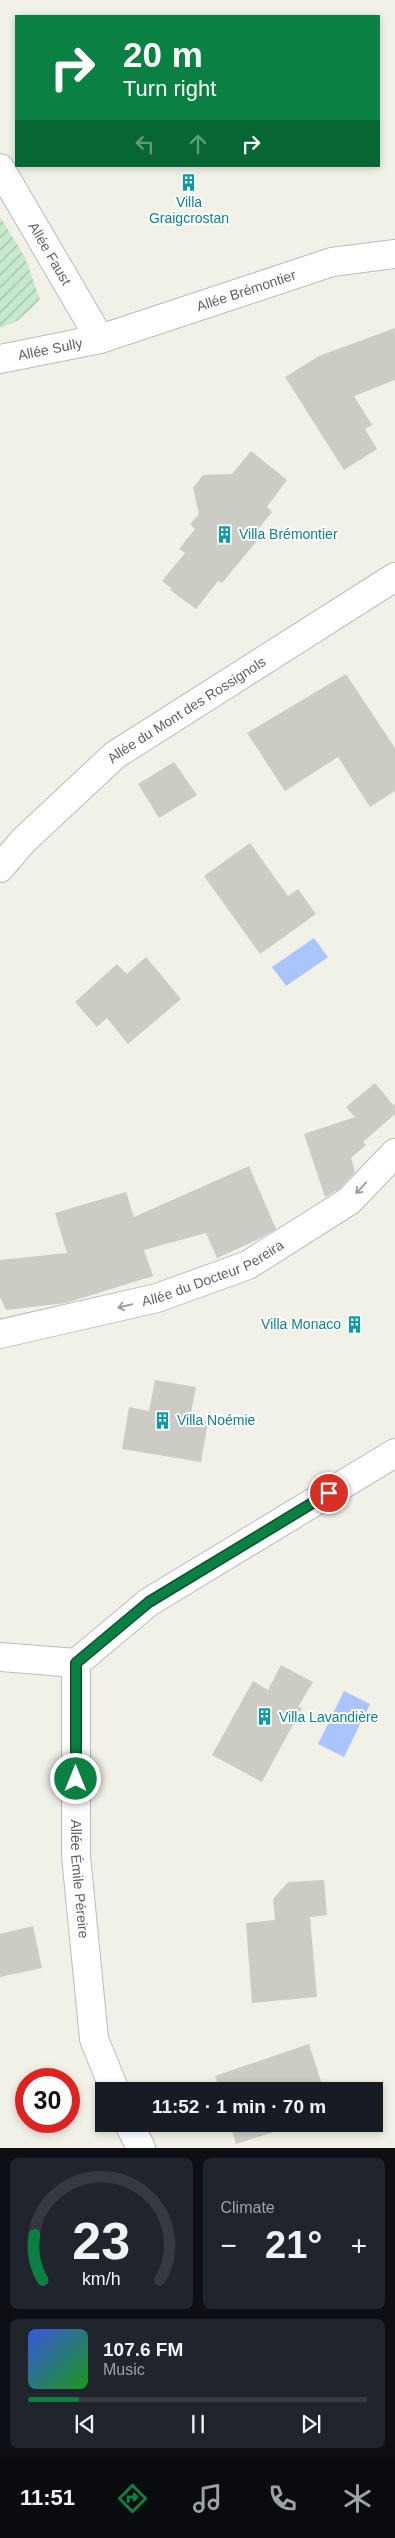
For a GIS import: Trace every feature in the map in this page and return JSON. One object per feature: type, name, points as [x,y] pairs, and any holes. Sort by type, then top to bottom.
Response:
[{"type":"street","name":"Allée Faust","points":[[0,168],[100,338]]},
{"type":"street","name":"Allée Brémontier","points":[[100,338],[332,262],[395,254]]},
{"type":"street","name":"Allée Sully","points":[[0,359],[100,338]]},
{"type":"street","name":"Allée du Mont des Rossignols","points":[[0,868],[23,841],[115,755],[395,577]]},
{"type":"street","name":"Allée du Docteur Pereira","points":[[0,1334],[157,1298],[248,1265],[349,1201],[395,1153]]},
{"type":"street","points":[[0,1657],[76,1663],[149,1602],[395,1453]]},
{"type":"street","name":"Allée Émile Péreire","points":[[76,1663],[76,1856],[94,2039],[111,2082]]},
{"type":"green space","points":[[0,217],[25,257],[40,300],[17,321],[0,328]]},
{"type":"water","points":[[314,938],[328,957],[286,986],[272,967]]},
{"type":"water","points":[[344,1691],[370,1704],[344,1757],[318,1744]]},
{"type":"building","points":[[395,328],[395,380],[354,396],[372,425],[365,429],[377,449],[344,470],[285,377],[319,356]]},
{"type":"building","name":"Villa Brémontier","points":[[251,451],[287,480],[267,507],[272,512],[256,532],[261,536],[222,583],[218,581],[196,609],[170,590],[171,588],[162,581],[185,553],[179,549],[195,529],[190,524],[199,514],[193,488],[203,475],[232,474]]},
{"type":"building","points":[[346,674],[395,748],[395,791],[370,807],[338,757],[285,791],[247,733]]},
{"type":"building","points":[[174,762],[197,795],[159,818],[138,784]]},
{"type":"building","points":[[250,843],[288,896],[298,889],[316,914],[260,954],[204,876]]},
{"type":"building","points":[[146,957],[181,999],[128,1044],[107,1018],[97,1027],[75,1002],[117,964],[127,974]]},
{"type":"building","points":[[375,1083],[393,1105],[395,1104],[395,1114],[363,1142],[366,1145],[351,1158],[355,1172],[339,1189],[325,1197],[304,1134],[355,1117],[346,1107]]},
{"type":"building","points":[[249,1166],[276,1229],[261,1238],[217,1258],[206,1233],[144,1250],[153,1276],[66,1303],[6,1310],[0,1297],[0,1260],[67,1253],[55,1213],[126,1192],[134,1217]]},
{"type":"building","name":"Villa Noémie","points":[[155,1380],[196,1387],[190,1418],[208,1422],[201,1462],[122,1449],[129,1407],[149,1411]]},
{"type":"building","name":"Villa Lavandière","points":[[281,1665],[313,1682],[298,1707],[302,1708],[262,1782],[212,1755],[253,1681],[268,1690]]},
{"type":"building","points":[[324,1880],[327,1915],[310,1917],[317,1997],[252,2003],[246,1923],[275,1920],[273,1899],[288,1882]]},
{"type":"building","points":[[33,1926],[42,1968],[0,1977],[0,1934]]},
{"type":"building","points":[[309,2044],[321,2082],[217,2082],[215,2076]]},
{"type":"building","points":[[232,2132],[273,2132],[236,2144]]},
{"type":"place","name":"Villa Graigcrostan","points":[[189,182]]},
{"type":"place","name":"Villa Brémontier","points":[[225,534]]},
{"type":"place","name":"Villa Monaco","points":[[355,1324]]},
{"type":"place","name":"Villa Noémie","points":[[163,1420]]},
{"type":"place","name":"Villa Lavandière","points":[[265,1717]]},
{"type":"route","points":[[76,1779],[76,1663],[149,1602],[329,1493]]}]
